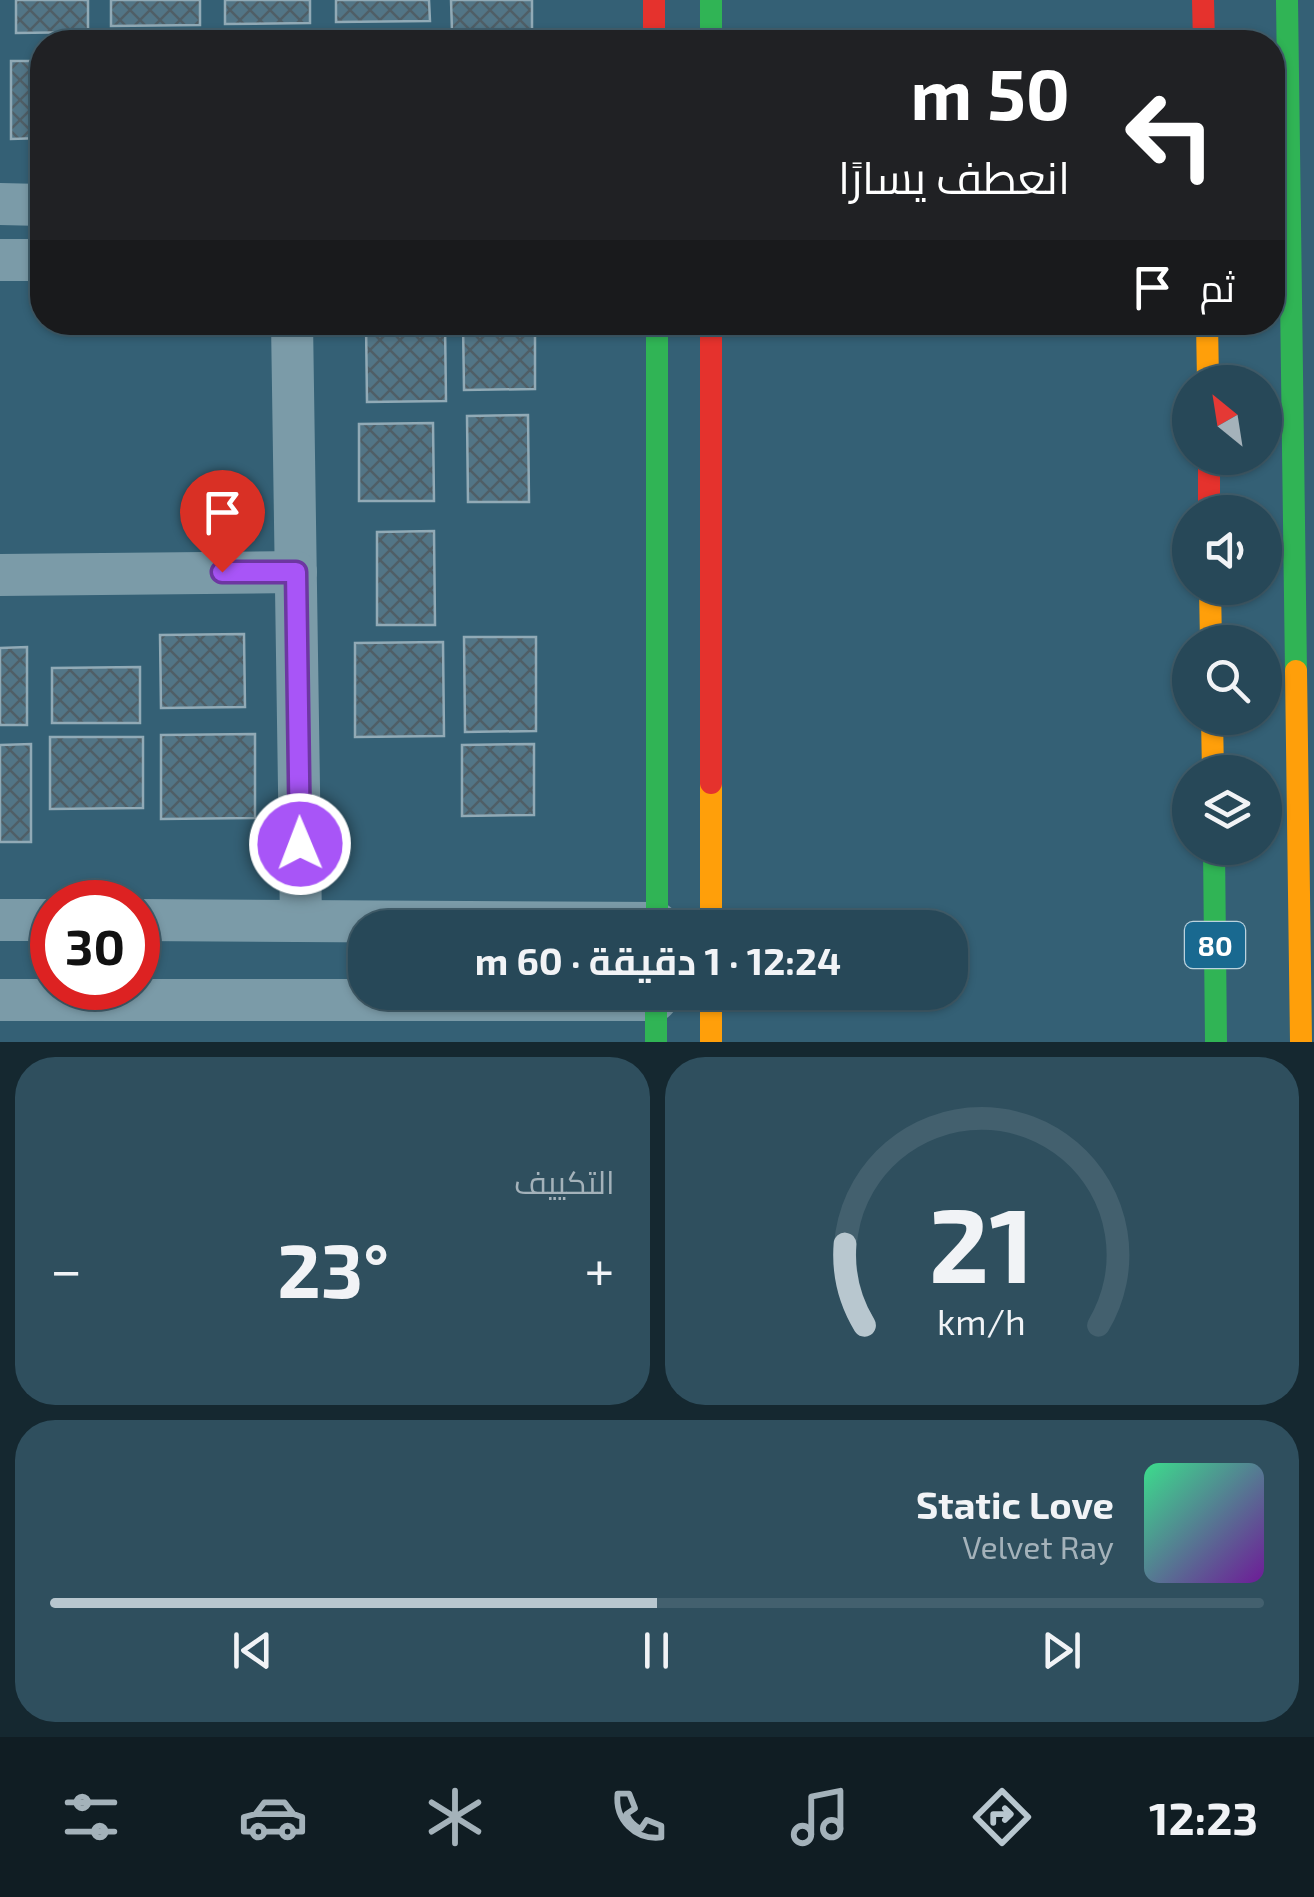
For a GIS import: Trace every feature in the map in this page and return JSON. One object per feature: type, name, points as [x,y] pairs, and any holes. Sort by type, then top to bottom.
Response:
[{"type":"main road","points":[[654,0],[654,30]]},
{"type":"main road","points":[[711,0],[711,30]]},
{"type":"main road","points":[[1203,0],[1204,30]]},
{"type":"main road","points":[[1287,0],[1301,1042]]},
{"type":"main road","points":[[657,335],[657,910]]},
{"type":"main road","points":[[711,335],[711,910]]},
{"type":"main road","points":[[1207,335],[1208,365]]},
{"type":"main road","name":"80","points":[[1214,865],[1216,1042]]},
{"type":"main road","points":[[656,1010],[656,1042]]},
{"type":"main road","points":[[711,1010],[711,1042]]},
{"type":"street","points":[[0,204],[30,205]]},
{"type":"street","points":[[0,260],[30,260]]},
{"type":"street","points":[[292,335],[301,922]]},
{"type":"street","points":[[0,574],[296,572]]},
{"type":"street","points":[[0,920],[30,920]]},
{"type":"street","points":[[160,920],[348,922]]},
{"type":"street","points":[[0,1000],[348,998]]},
{"type":"building","points":[[16,0],[88,0],[88,30],[16,33]]},
{"type":"building","points":[[111,0],[200,0],[200,25],[111,26]]},
{"type":"building","points":[[225,0],[310,0],[310,23],[225,24]]},
{"type":"building","points":[[336,0],[429,0],[430,21],[336,22]]},
{"type":"building","points":[[451,0],[532,0],[532,30],[452,30]]},
{"type":"building","points":[[11,61],[30,61],[30,138],[11,139]]},
{"type":"building","points":[[366,335],[445,335],[446,401],[367,402]]},
{"type":"building","points":[[463,335],[535,335],[535,389],[464,390]]},
{"type":"building","points":[[528,415],[529,502],[468,502],[467,416]]},
{"type":"building","points":[[433,423],[434,501],[359,501],[359,424]]},
{"type":"building","points":[[434,531],[435,625],[377,625],[377,532]]},
{"type":"building","points":[[244,634],[245,707],[161,708],[160,635]]},
{"type":"building","points":[[464,637],[536,637],[536,731],[465,732]]},
{"type":"building","points":[[443,642],[444,736],[355,737],[355,643]]},
{"type":"building","points":[[27,647],[27,725],[0,725],[0,648]]},
{"type":"building","points":[[140,667],[140,723],[52,723],[52,668]]},
{"type":"building","points":[[255,734],[255,818],[161,819],[161,735]]},
{"type":"building","points":[[50,737],[143,737],[143,808],[50,809]]},
{"type":"building","points":[[31,744],[31,842],[0,842],[0,745]]},
{"type":"building","points":[[534,744],[534,815],[462,816],[462,745]]},
{"type":"traffic: fast","points":[[711,0],[711,30]]},
{"type":"traffic: fast","points":[[1287,0],[1296,671]]},
{"type":"traffic: fast","points":[[657,335],[657,910]]},
{"type":"traffic: fast","points":[[1214,865],[1216,1042]]},
{"type":"traffic: fast","points":[[656,1010],[656,1042]]},
{"type":"traffic: slow","points":[[1207,335],[1208,365]]},
{"type":"traffic: slow","points":[[1210,605],[1211,625]]},
{"type":"traffic: slow","points":[[1296,671],[1301,1042]]},
{"type":"traffic: slow","points":[[1212,735],[1213,755]]},
{"type":"traffic: slow","points":[[711,783],[711,910]]},
{"type":"traffic: slow","points":[[711,1010],[711,1042]]},
{"type":"traffic: jam","points":[[654,0],[654,30]]},
{"type":"traffic: jam","points":[[1203,0],[1204,30]]},
{"type":"traffic: jam","points":[[711,335],[711,783]]},
{"type":"traffic: jam","points":[[1209,475],[1209,495]]},
{"type":"route","points":[[222,572],[296,572],[300,844]]}]
